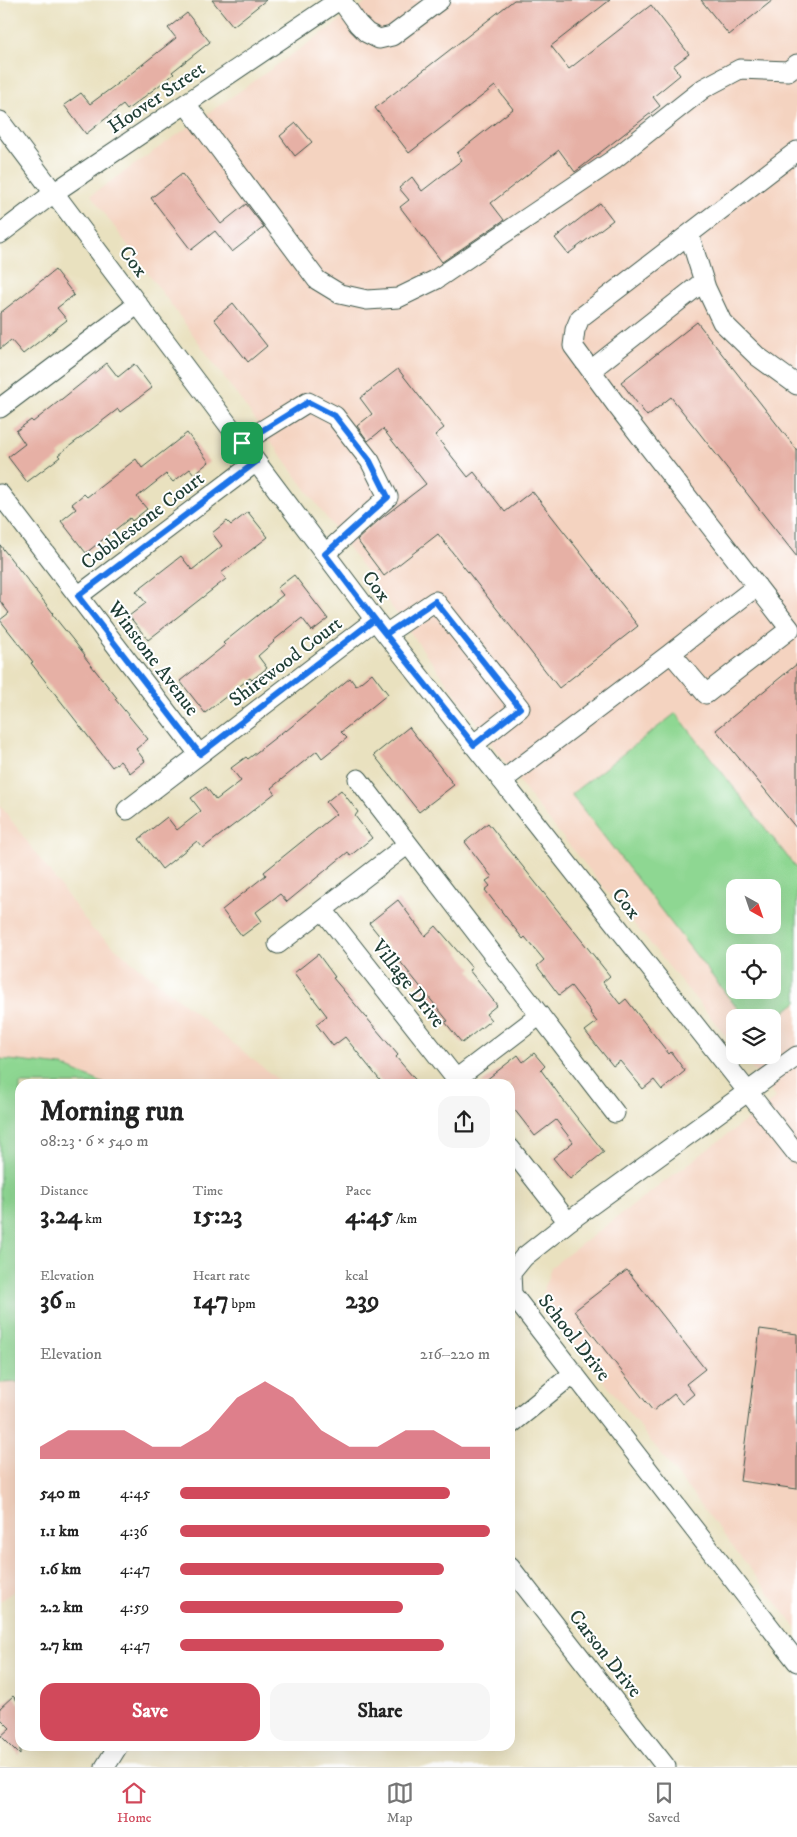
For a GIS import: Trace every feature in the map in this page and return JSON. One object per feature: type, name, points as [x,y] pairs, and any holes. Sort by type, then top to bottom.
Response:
[{"type":"street","points":[[340,0],[358,24],[367,33],[379,39],[392,36],[440,0]]},
{"type":"street","name":"Hoover Street","points":[[0,234],[55,192],[340,0]]},
{"type":"street","points":[[186,104],[317,280],[340,294],[367,300],[398,298],[435,280],[614,160],[704,88],[740,69],[788,71],[797,64]]},
{"type":"street","name":"Cox","points":[[0,121],[380,627],[797,1154]]},
{"type":"street","points":[[671,652],[706,694],[790,628],[573,346],[575,330],[580,318],[797,151]]},
{"type":"street","points":[[689,234],[704,281],[722,322],[757,356],[797,385]]},
{"type":"street","points":[[591,370],[704,281]]},
{"type":"street","points":[[0,408],[138,304]]},
{"type":"street","points":[[242,443],[308,402],[335,416],[370,461],[388,497],[325,554]]},
{"type":"street","name":"Cobblestone Court","points":[[78,596],[256,462]]},
{"type":"street","name":"Winstone Avenue","points":[[0,494],[200,754]]},
{"type":"street","points":[[502,781],[757,586]]},
{"type":"street","name":"Shirewood Court","points":[[127,810],[200,754],[380,627],[435,601],[520,708],[474,745]]},
{"type":"street","points":[[358,779],[615,1113]]},
{"type":"street","points":[[278,944],[408,844]]},
{"type":"street","name":"Village Drive","points":[[323,910],[456,1079]]},
{"type":"street","points":[[462,1079],[540,1015]]},
{"type":"street","name":"School Drive","points":[[515,1268],[524,1257],[568,1222],[797,1056]]},
{"type":"street","points":[[515,1154],[568,1222]]},
{"type":"street","name":"School Drive","points":[[515,1298],[797,1662]]},
{"type":"street","points":[[515,1422],[574,1373]]},
{"type":"street","name":"Carson Drive","points":[[515,1573],[666,1767]]},
{"type":"street","points":[[105,1767],[115,1751]]},
{"type":"shaded area","points":[[370,0],[797,0],[797,1629],[541,1300],[551,1267],[776,1098],[748,1064],[781,1064],[781,1009],[726,1009],[726,1036],[537,806],[91,195]]},
{"type":"shaded area","points":[[0,805],[92,929],[277,1079],[15,1079],[15,1590],[0,1602]]},
{"type":"green space","points":[[676,713],[797,869],[797,1002],[781,1015],[781,1009],[738,1009],[730,999],[781,999],[781,944],[726,944],[726,994],[571,794]]},
{"type":"green space","points":[[0,1059],[63,1066],[93,1079],[15,1079],[15,1382],[0,1383]]},
{"type":"building","points":[[212,0],[266,0],[233,26]]},
{"type":"building","points":[[514,0],[610,0],[551,46],[569,69],[651,5],[689,54],[673,66],[680,75],[653,97],[660,106],[575,172],[559,150],[491,203],[504,220],[442,262],[400,207],[409,200],[399,188],[412,177],[422,191],[462,160],[457,153],[513,109],[495,86],[409,153],[375,108]]},
{"type":"building","points":[[701,0],[773,0],[729,35]]},
{"type":"building","points":[[187,13],[210,42],[172,72],[174,74],[127,110],[123,105],[86,134],[64,105],[81,93],[90,104],[129,75],[176,38],[168,28]]},
{"type":"building","points":[[296,123],[312,142],[295,156],[280,136]]},
{"type":"building","points":[[182,174],[221,224],[246,204],[264,227],[232,252],[215,231],[191,250],[151,198]]},
{"type":"building","points":[[600,203],[613,220],[568,254],[555,238]]},
{"type":"building","points":[[55,270],[74,295],[57,308],[67,320],[23,354],[11,340],[0,349],[0,313]]},
{"type":"building","points":[[233,303],[267,346],[248,362],[214,319]]},
{"type":"building","points":[[697,322],[797,450],[797,557],[671,397],[647,416],[621,382]]},
{"type":"building","points":[[107,363],[118,377],[134,364],[152,388],[120,412],[118,409],[58,455],[60,457],[27,482],[8,457],[25,444],[16,431],[31,420],[33,422]]},
{"type":"building","points":[[398,369],[444,428],[435,435],[468,477],[474,472],[505,512],[532,491],[638,626],[559,688],[438,534],[384,576],[357,540],[379,520],[426,484],[383,429],[368,441],[357,426],[372,414],[360,398]]},
{"type":"building","points":[[187,433],[209,462],[194,474],[190,469],[173,482],[166,474],[137,497],[147,509],[132,521],[130,518],[86,553],[61,521],[76,509],[72,504],[84,494],[87,497],[136,459],[142,468]]},
{"type":"building","points":[[248,512],[268,537],[221,573],[226,579],[148,640],[129,616],[146,603],[136,591],[181,556],[192,570],[222,546],[212,533],[227,521],[231,525]]},
{"type":"building","points":[[0,545],[85,655],[117,698],[115,699],[148,739],[136,749],[145,761],[130,773],[120,761],[112,767],[0,620],[9,613],[0,601]]},
{"type":"building","points":[[294,575],[328,619],[312,631],[302,618],[273,641],[258,656],[267,668],[252,680],[250,678],[205,713],[180,681],[225,645],[223,643],[283,595],[277,588]]},
{"type":"building","points":[[797,664],[797,829],[716,730]]},
{"type":"building","points":[[372,673],[388,694],[341,732],[347,738],[322,758],[317,751],[271,788],[275,793],[243,818],[203,848],[197,841],[162,869],[139,839],[167,817],[177,830],[201,811],[191,798],[206,787],[216,800],[241,781],[231,768],[246,757],[248,759],[286,731],[350,678],[356,686]]},
{"type":"building","points":[[409,727],[454,785],[419,812],[374,755]]},
{"type":"building","points":[[341,790],[358,812],[355,816],[372,838],[350,856],[348,852],[287,902],[280,894],[256,912],[262,921],[242,936],[222,910],[266,875],[264,872],[336,814],[326,802]]},
{"type":"building","points":[[488,823],[610,976],[603,982],[620,1004],[626,999],[669,1054],[671,1052],[685,1071],[662,1090],[654,1080],[643,1089],[620,1061],[613,1066],[585,1031],[597,1022],[591,1012],[571,986],[559,995],[537,966],[544,960],[525,937],[523,939],[485,890],[490,886],[486,881],[492,877],[465,842]]},
{"type":"building","points":[[398,900],[425,936],[436,926],[472,968],[469,970],[497,1005],[486,1014],[491,1020],[462,1043],[445,1022],[448,1021],[369,923]]},
{"type":"building","points":[[318,954],[335,977],[333,978],[398,1055],[396,1057],[415,1079],[379,1079],[345,1037],[333,1046],[316,1024],[327,1016],[294,973]]},
{"type":"building","points":[[534,1053],[545,1066],[541,1070],[604,1152],[570,1179],[553,1158],[573,1142],[556,1120],[535,1136],[515,1110],[515,1079],[487,1079],[518,1055],[523,1062]]},
{"type":"building","points":[[627,1270],[705,1369],[686,1384],[694,1394],[682,1404],[674,1394],[653,1411],[574,1311]]},
{"type":"building","points":[[760,1329],[797,1334],[797,1489],[740,1481]]},
{"type":"building","points":[[13,1696],[15,1698],[15,1750],[1,1736],[10,1728],[0,1718],[0,1708]]},
{"type":"route","points":[[308,402],[335,416],[370,461],[388,497],[325,554],[386,634],[435,601],[520,708],[474,745],[374,620],[200,754],[78,596],[256,462],[242,443],[308,402]]}]
